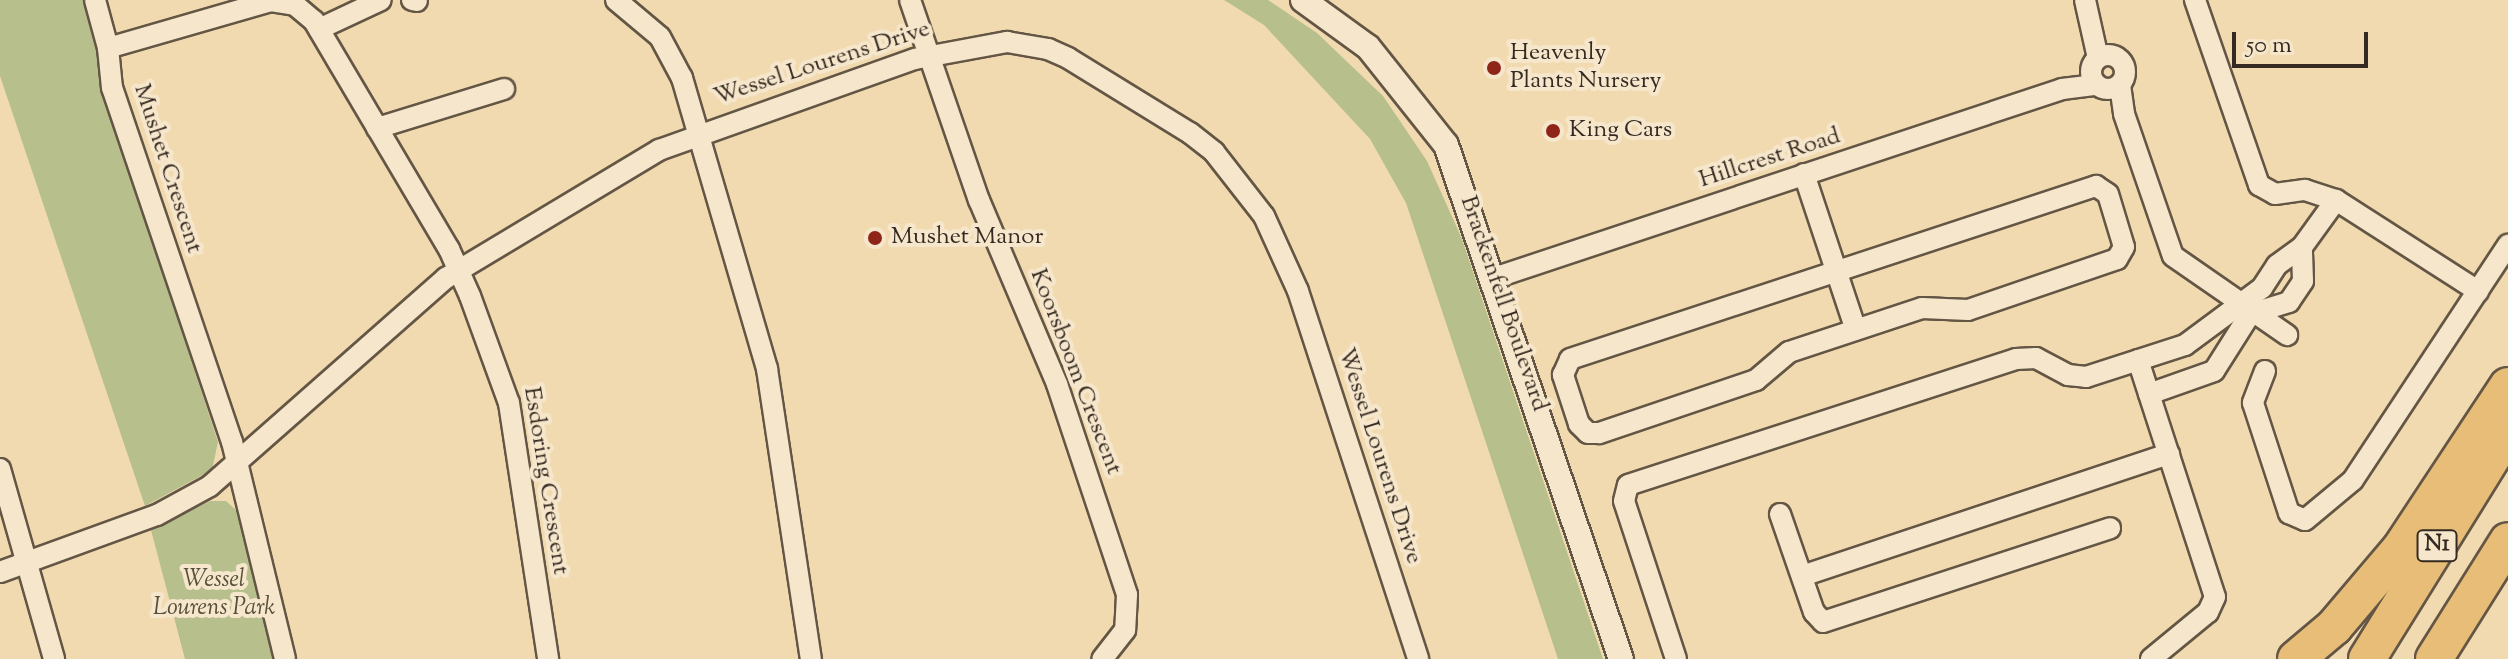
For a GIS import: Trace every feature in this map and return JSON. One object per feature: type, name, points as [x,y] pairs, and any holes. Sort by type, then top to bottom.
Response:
[{"type":"highway","points":[[2296,659],[2334,627],[2401,548],[2508,386]]},
{"type":"highway","name":"N1","points":[[2367,659],[2508,432]]},
{"type":"highway","name":"N1","points":[[2434,659],[2508,541]]},
{"type":"street","name":"Mushet Crescent","points":[[95,0],[108,48],[112,88],[237,467]]},
{"type":"street","points":[[319,29],[381,0]]},
{"type":"street","points":[[616,0],[671,49],[698,132],[767,369],[811,659]]},
{"type":"street","name":"Koorsboom Crescent","points":[[910,0],[983,212],[1057,384],[1127,595],[1125,630],[1102,659]]},
{"type":"street","name":"Brackenfell Boulevard","points":[[1303,0],[1368,47],[1426,114],[1464,189],[1621,659]]},
{"type":"street","points":[[2085,0],[2105,74],[2124,114],[2173,256],[2243,309],[2287,335]]},
{"type":"street","points":[[2195,0],[2259,185],[2275,194],[2305,190],[2336,200],[2478,291]]},
{"type":"street","points":[[108,48],[271,1],[287,1],[309,15],[458,271]]},
{"type":"street","name":"Wessel Lourens Drive","points":[[0,572],[157,515],[237,467],[458,271],[659,150],[698,132],[928,55],[986,43],[1048,49],[1190,133],[1242,184],[1281,247],[1298,291],[1418,659]]},
{"type":"street","name":"Hillcrest Road","points":[[1494,278],[2105,74]]},
{"type":"street","points":[[377,128],[504,89]]},
{"type":"street","points":[[1804,174],[1856,330]]},
{"type":"street","points":[[2096,186],[2108,194],[2124,247],[2122,256],[1968,310],[1922,308],[1784,355],[1756,380],[1599,433],[1583,430],[1563,369],[1570,359],[1837,270],[2096,186]]},
{"type":"street","points":[[2149,394],[2214,371],[2226,358],[2243,309],[2277,265],[2302,247],[2336,200]]},
{"type":"street","points":[[2265,371],[2253,403],[2289,513],[2305,520],[2353,480],[2508,245]]},
{"type":"street","points":[[1676,659],[1622,494],[1635,481],[2023,357],[2080,377],[2138,360],[2197,339],[2217,317],[2243,309],[2286,303],[2303,281],[2302,247]]},
{"type":"street","name":"Esdoring Crescent","points":[[458,271],[509,403],[548,659]]},
{"type":"street","points":[[2138,360],[2215,597],[2208,612],[2151,659]]},
{"type":"street","points":[[1802,576],[2169,454]]},
{"type":"street","points":[[237,467],[285,659]]},
{"type":"street","points":[[0,469],[30,563],[54,659]]},
{"type":"street","points":[[1780,514],[1815,616],[1828,622],[2110,528]]},
{"type":"green space","points":[[0,0],[84,0],[101,60],[102,89],[218,442],[212,470],[145,506],[0,76]]},
{"type":"green space","points":[[1224,0],[1268,0],[1317,33],[1383,96],[1427,161],[1462,239],[1603,659],[1558,659],[1406,203],[1370,139],[1264,25]]},
{"type":"green space","name":"Wessel Lourens Park","points":[[210,501],[226,501],[238,512],[276,659],[185,659],[151,530]]},
{"type":"place","name":"Heavenly Plants Nursery","points":[[1494,68]]},
{"type":"place","name":"King Cars","points":[[1553,131]]},
{"type":"place","name":"Mushet Manor","points":[[875,238]]}]
